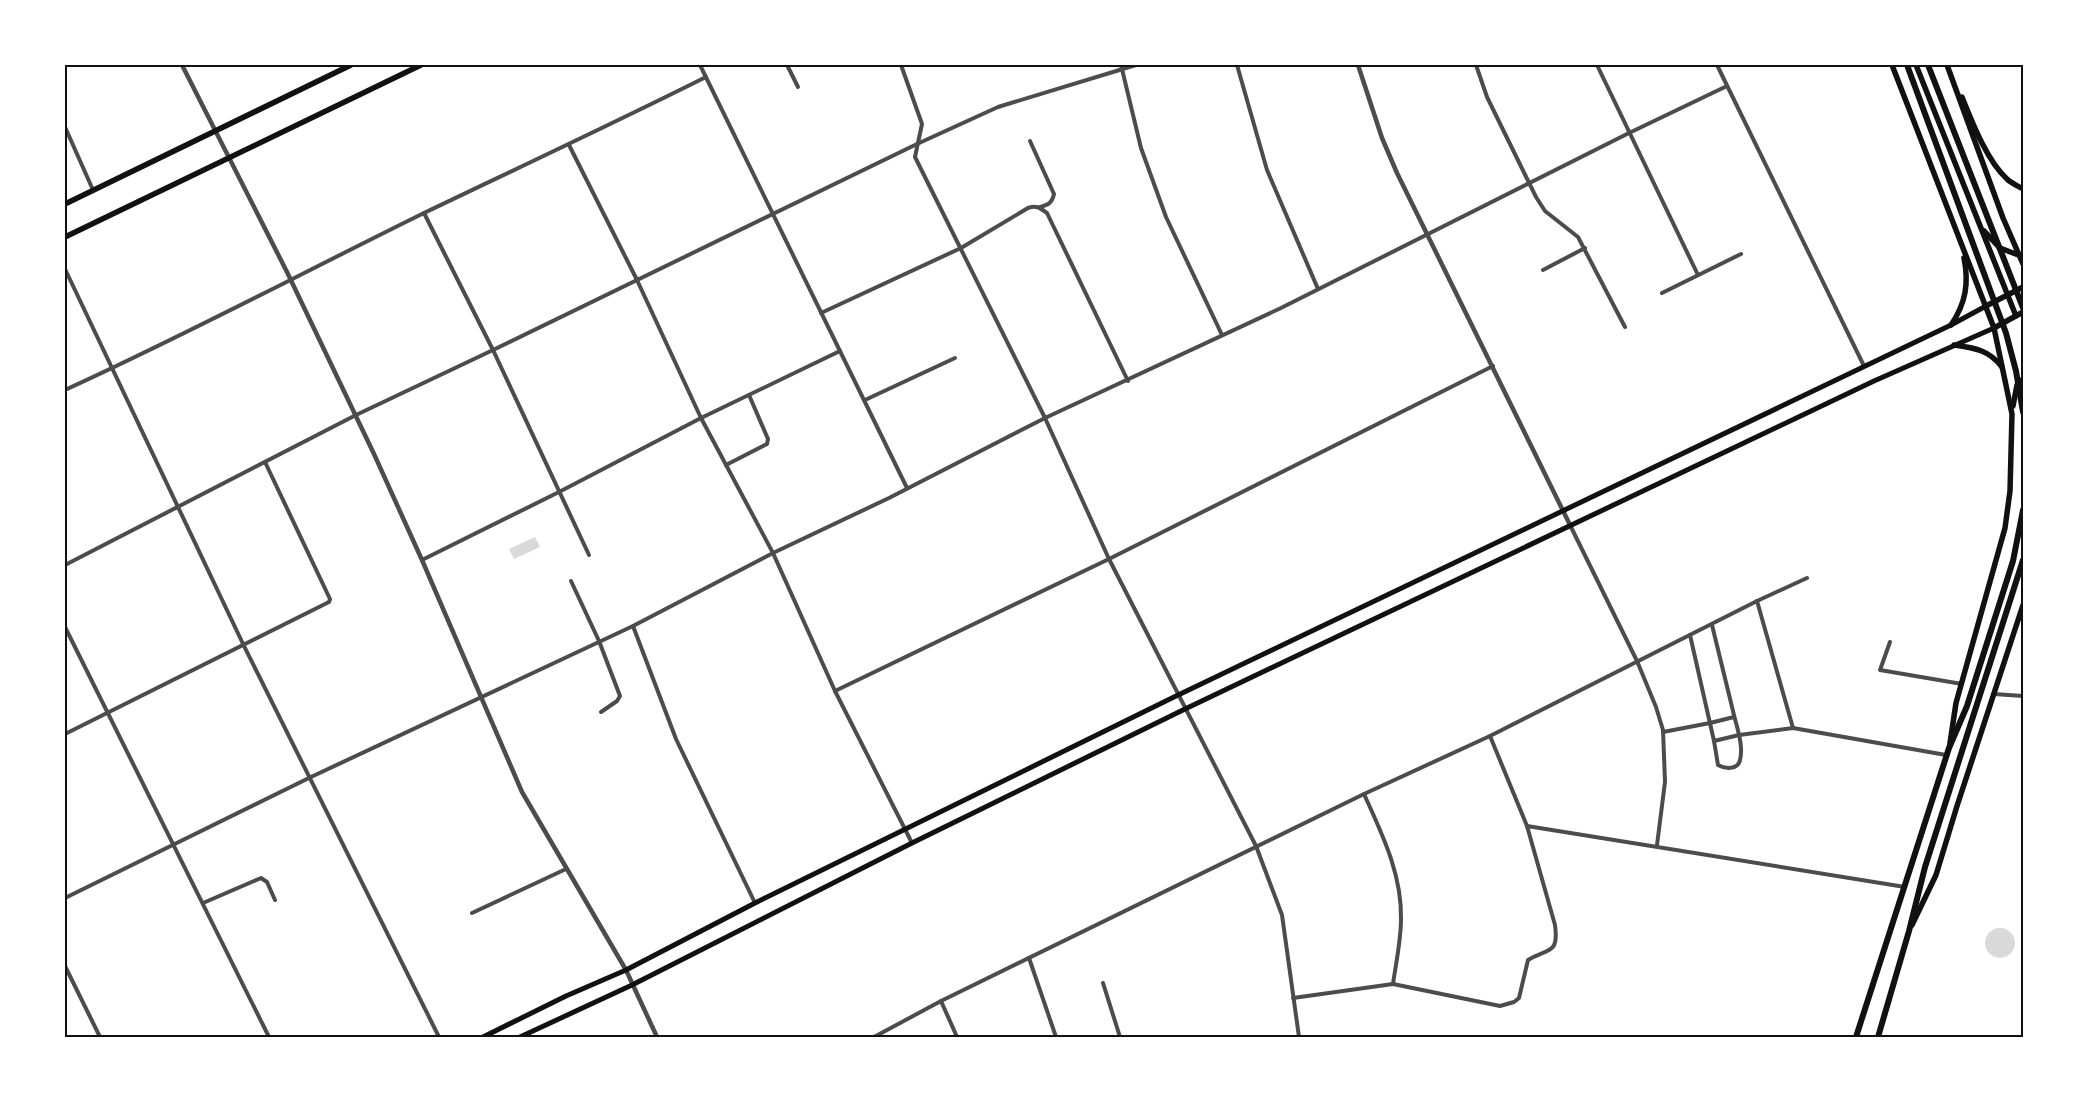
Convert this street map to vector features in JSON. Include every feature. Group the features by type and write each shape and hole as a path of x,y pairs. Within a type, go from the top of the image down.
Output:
{"highway":[{"path":"1907,65 2006,333 2016,370 2023,412"},
{"path":"1928,65 2023,308"},
{"path":"1856,1037 1946,756 1967,706 2013,561 2023,510"},
{"path":"1878,1037 1909,932 1925,867 2023,560"}],"main road":[{"path":"65,204 352,65"},
{"path":"65,237 421,65"},
{"path":"1892,65 1994,328 2012,414"},
{"path":"1916,65 2016,316"},
{"path":"1948,65 1989,154 2008,180 2023,190"},
{"path":"1948,65 2003,218 2022,256 2023,264"},
{"path":"1981,229 2000,248 2022,256"},
{"path":"1951,324 1959,313 1967,288 1967,275 1961,243"},
{"path":"483,1037 566,996 626,970 755,903 1178,695 1951,324 2023,287"},
{"path":"520,1037 632,985 912,843 1185,710 1874,380 1994,328 2023,312"},
{"path":"1954,345 1981,349 1995,359 2004,371"},
{"path":"1949,748 1962,684 2005,528 2010,491 2014,393 2017,385 2023,379"},
{"path":"1909,932 1936,875 2023,605"}],"street":[{"path":"182,65 291,280 356,415 422,560 522,792 626,970 657,1037"},
{"path":"700,65 907,488"},
{"path":"787,65 798,86"},
{"path":"901,65 922,124 915,157 1045,418 1109,559 1256,846 1282,916 1299,1037"},
{"path":"65,564 178,508 356,415 917,144 998,107 1122,67 1136,65"},
{"path":"1236,65 1268,170 1318,289"},
{"path":"1358,65 1382,138 1427,235 1637,661 1656,707 1663,732 1665,782 1657,845"},
{"path":"1476,65 1487,97 1545,211 1578,236 1625,327"},
{"path":"1597,65 1698,275"},
{"path":"1717,65 1864,366"},
{"path":"1122,67 1141,148 1166,217 1222,335"},
{"path":"65,390 111,369 424,213 706,78"},
{"path":"65,898 311,777 633,626 772,553 907,488 1045,418 1128,381 1318,289 1727,86"},
{"path":"65,127 93,190"},
{"path":"821,314 961,248 1028,208 1048,205 1053,200 1054,194 1030,141"},
{"path":"569,145 637,280 702,418 772,553 835,691 912,843"},
{"path":"1040,207 1047,213 1128,381"},
{"path":"424,213 493,350 589,555"},
{"path":"1543,270 1585,248"},
{"path":"1662,293 1741,254"},
{"path":"65,269 244,646 439,1037"},
{"path":"422,560 702,418 840,351"},
{"path":"865,400 955,358"},
{"path":"835,691 1109,559 1493,366"},
{"path":"726,465 767,444 768,439 749,395"},
{"path":"65,734 328,603 330,598 264,462"},
{"path":"874,1037 941,1001 1256,846 1490,736 1757,601 1807,578"},
{"path":"571,581 599,641 620,696 617,701 601,712"},
{"path":"1757,601 1793,728"},
{"path":"1690,635 1718,765 1724,768 1735,766 1741,758 1739,735 1712,624"},
{"path":"633,626 676,739 755,903"},
{"path":"65,627 269,1037"},
{"path":"1890,642 1880,670 1962,684"},
{"path":"1994,694 2023,696"},
{"path":"1663,732 1710,724 1734,717"},
{"path":"1714,741 1739,735 1793,728 1946,756"},
{"path":"1293,998 1394,984 1500,1006 1514,1002 1519,998 1528,960 1549,952 1555,946 1557,939 1555,925 1526,826 1490,736"},
{"path":"1364,794 1390,851 1400,892 1401,920 1394,984"},
{"path":"1526,826 1657,845 1905,887"},
{"path":"472,913 566,868"},
{"path":"203,903 261,878 268,882 275,900"},
{"path":"1029,958 1056,1037"},
{"path":"65,966 100,1037"},
{"path":"1103,983 1120,1037"},
{"path":"941,1001 957,1037"}],"shaded area":[{"path":"535,537 540,547 514,559 509,549"},
{"path":"2000,928 2011,932 2015,943 2011,954 2000,958 1989,954 1985,943 1989,932"}]}
